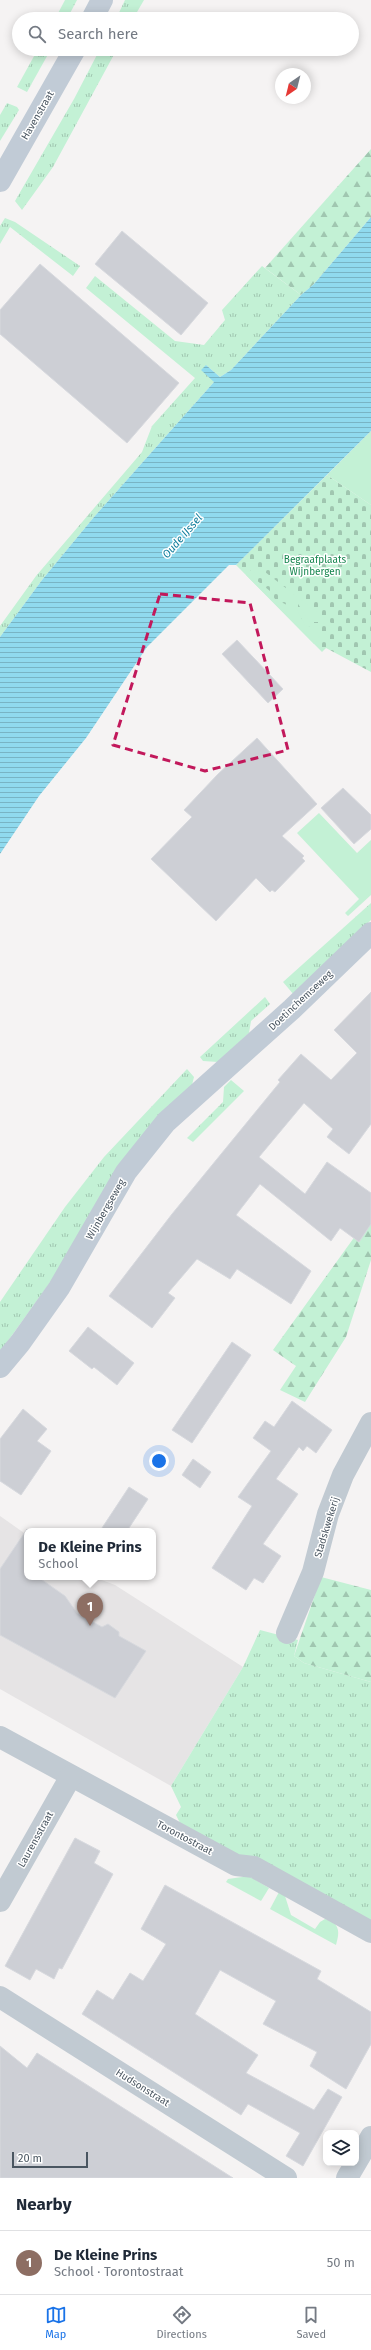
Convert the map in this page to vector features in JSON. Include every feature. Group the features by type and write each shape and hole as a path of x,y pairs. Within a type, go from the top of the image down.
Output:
{"street":[{"path":"96,12 102,0"},
{"name":"Havenstraat","path":"0,181 71,56"},
{"name":"Doetinchemseweg","path":"229,1067 371,933"},
{"name":"Wijnbergseweg","path":"0,1367 20,1343 59,1288 126,1172 166,1122 229,1067"},
{"name":"Stadskwekerij","path":"287,1633 313,1572 328,1514 343,1475 371,1423"},
{"name":"Torontostraat","path":"0,1737 236,1865 254,1867 371,1932"},
{"name":"Laurensstraat","path":"0,1901 71,1776"},
{"name":"Hudsonstraat","path":"0,1996 286,2178"},
{"path":"347,2178 371,2137"}],"highlighted area":[{"path":"160,594 250,603 288,750 205,771 113,745"}],"shaded area":[{"path":"0,1516 24,1533 24,1580 102,1580 115,1585 243,1667 171,1786 0,1689"}],"green space":[{"path":"65,0 77,0 71,12 59,12"},
{"path":"125,0 144,0 137,12 119,12"},
{"path":"34,56 47,56 27,92 17,87"},
{"path":"96,56 113,56 53,167 22,210 15,201 74,99"},
{"path":"7,103 17,107 19,110 0,141 0,115"},
{"path":"371,149 371,217 314,284 301,295 265,268"},
{"path":"5,218 15,222 80,266 73,276 10,227 0,244 0,226"},
{"path":"262,266 301,295 231,370 220,377 206,365 214,382 94,517 42,580 0,637 0,626 36,576 142,452 152,426 195,378 86,288 95,276 175,341 204,345 225,320 222,310"},
{"path":"371,431 371,505 327,475"},
{"name":"Begraafplaats Wijnbergen","path":"327,475 371,505 371,672 326,648 322,652 236,565"},
{"path":"256,565 335,626 334,629 322,622 310,622 298,604 278,594 272,585 257,571 254,573 255,579 270,591 275,599 297,610 305,625 319,629 321,635 314,644 246,575"},
{"path":"319,813 357,853 371,840 371,895 348,916 345,913 359,899 297,833"},
{"path":"371,903 371,920 294,995 283,982"},
{"path":"265,997 270,1004 251,1021 249,1033 218,1062 203,1061 200,1057"},
{"path":"187,1069 194,1077 192,1085 0,1352 0,1302 65,1207 104,1157"},
{"path":"231,1080 244,1091 193,1142 187,1138 223,1102 224,1087"},
{"path":"371,1214 371,1260 346,1337 305,1402 280,1390 296,1366 273,1350"},
{"path":"321,1577 371,1590 371,1682 304,1663 294,1656"},
{"path":"260,1630 298,1640 294,1656 304,1663 371,1682 371,1922 236,1855 181,1825 176,1815 181,1807 171,1786 243,1667"},
{"path":"249,1876 269,1888 261,1901 226,1882 228,1879"},
{"path":"279,1892 285,1896 291,1915 315,1929 320,1922 325,1919 334,1923 338,1929 336,1945 270,1909"}],"water":[{"name":"Oude IJssel","path":"371,217 371,431 236,565 229,565 147,647 86,738 39,796 0,854 0,637 42,580 94,517 214,382 201,370 206,365 220,377 231,370 301,295 314,284"}],"building":[{"path":"122,231 208,303 181,335 95,264"},
{"path":"40,264 179,383 127,443 0,334 0,310"},
{"path":"237,640 283,689 268,703 222,654"},
{"path":"257,738 317,804 282,836 304,856 302,858 305,861 275,892 272,890 270,892 256,878 216,921 151,859 192,817 184,810 218,774"},
{"path":"343,788 371,815 371,829 354,844 321,808"},
{"path":"371,992 371,1124 349,1154 327,1137 333,1129 304,1103 259,1157 305,1194 327,1162 371,1193 371,1224 359,1242 340,1228 331,1241 260,1184 236,1215 311,1271 291,1304 237,1269 230,1279 197,1259 168,1293 175,1298 152,1328 109,1296 172,1214 280,1082 278,1080 301,1054 331,1080 357,1053 334,1030"},
{"path":"88,1327 134,1363 117,1385 94,1367 92,1369 69,1351"},
{"path":"232,1342 251,1355 192,1443 172,1430"},
{"path":"292,1401 332,1430 316,1453 307,1446 303,1451 299,1447 276,1479 298,1494 263,1544 281,1556 263,1583 254,1578 246,1590 212,1568 252,1506 238,1497 271,1451 253,1438 265,1421 274,1427"},
{"path":"23,1409 47,1429 37,1441 51,1451 21,1495 0,1481 0,1439"},
{"path":"193,1459 211,1472 200,1488 182,1475"},
{"path":"129,1487 148,1499 129,1528 102,1528"},
{"path":"24,1533 24,1580 42,1580 65,1596 77,1613 102,1627 108,1624 119,1632 119,1636 146,1651 115,1698 0,1635 0,1569"},
{"path":"75,1838 100,1851 94,1863 113,1874 62,1969 59,1968 54,1979 36,1969 30,1980 5,1966"},
{"path":"165,1885 321,1971 317,1979 371,2012 371,2044 346,2089 310,2066 317,2052 263,2024 276,2001 220,1970 195,2014 258,2055 246,2073 314,2110 328,2089 342,2097 303,2166 286,2156 300,2133 248,2104 241,2115 82,2014 97,1990 113,2000 130,1973 143,1981 166,1944 141,1929"},
{"path":"0,2046 27,2068 37,2053 233,2178 0,2178"}],"place":[{"name":"De Kleine Prins","path":"90,1626"}]}
